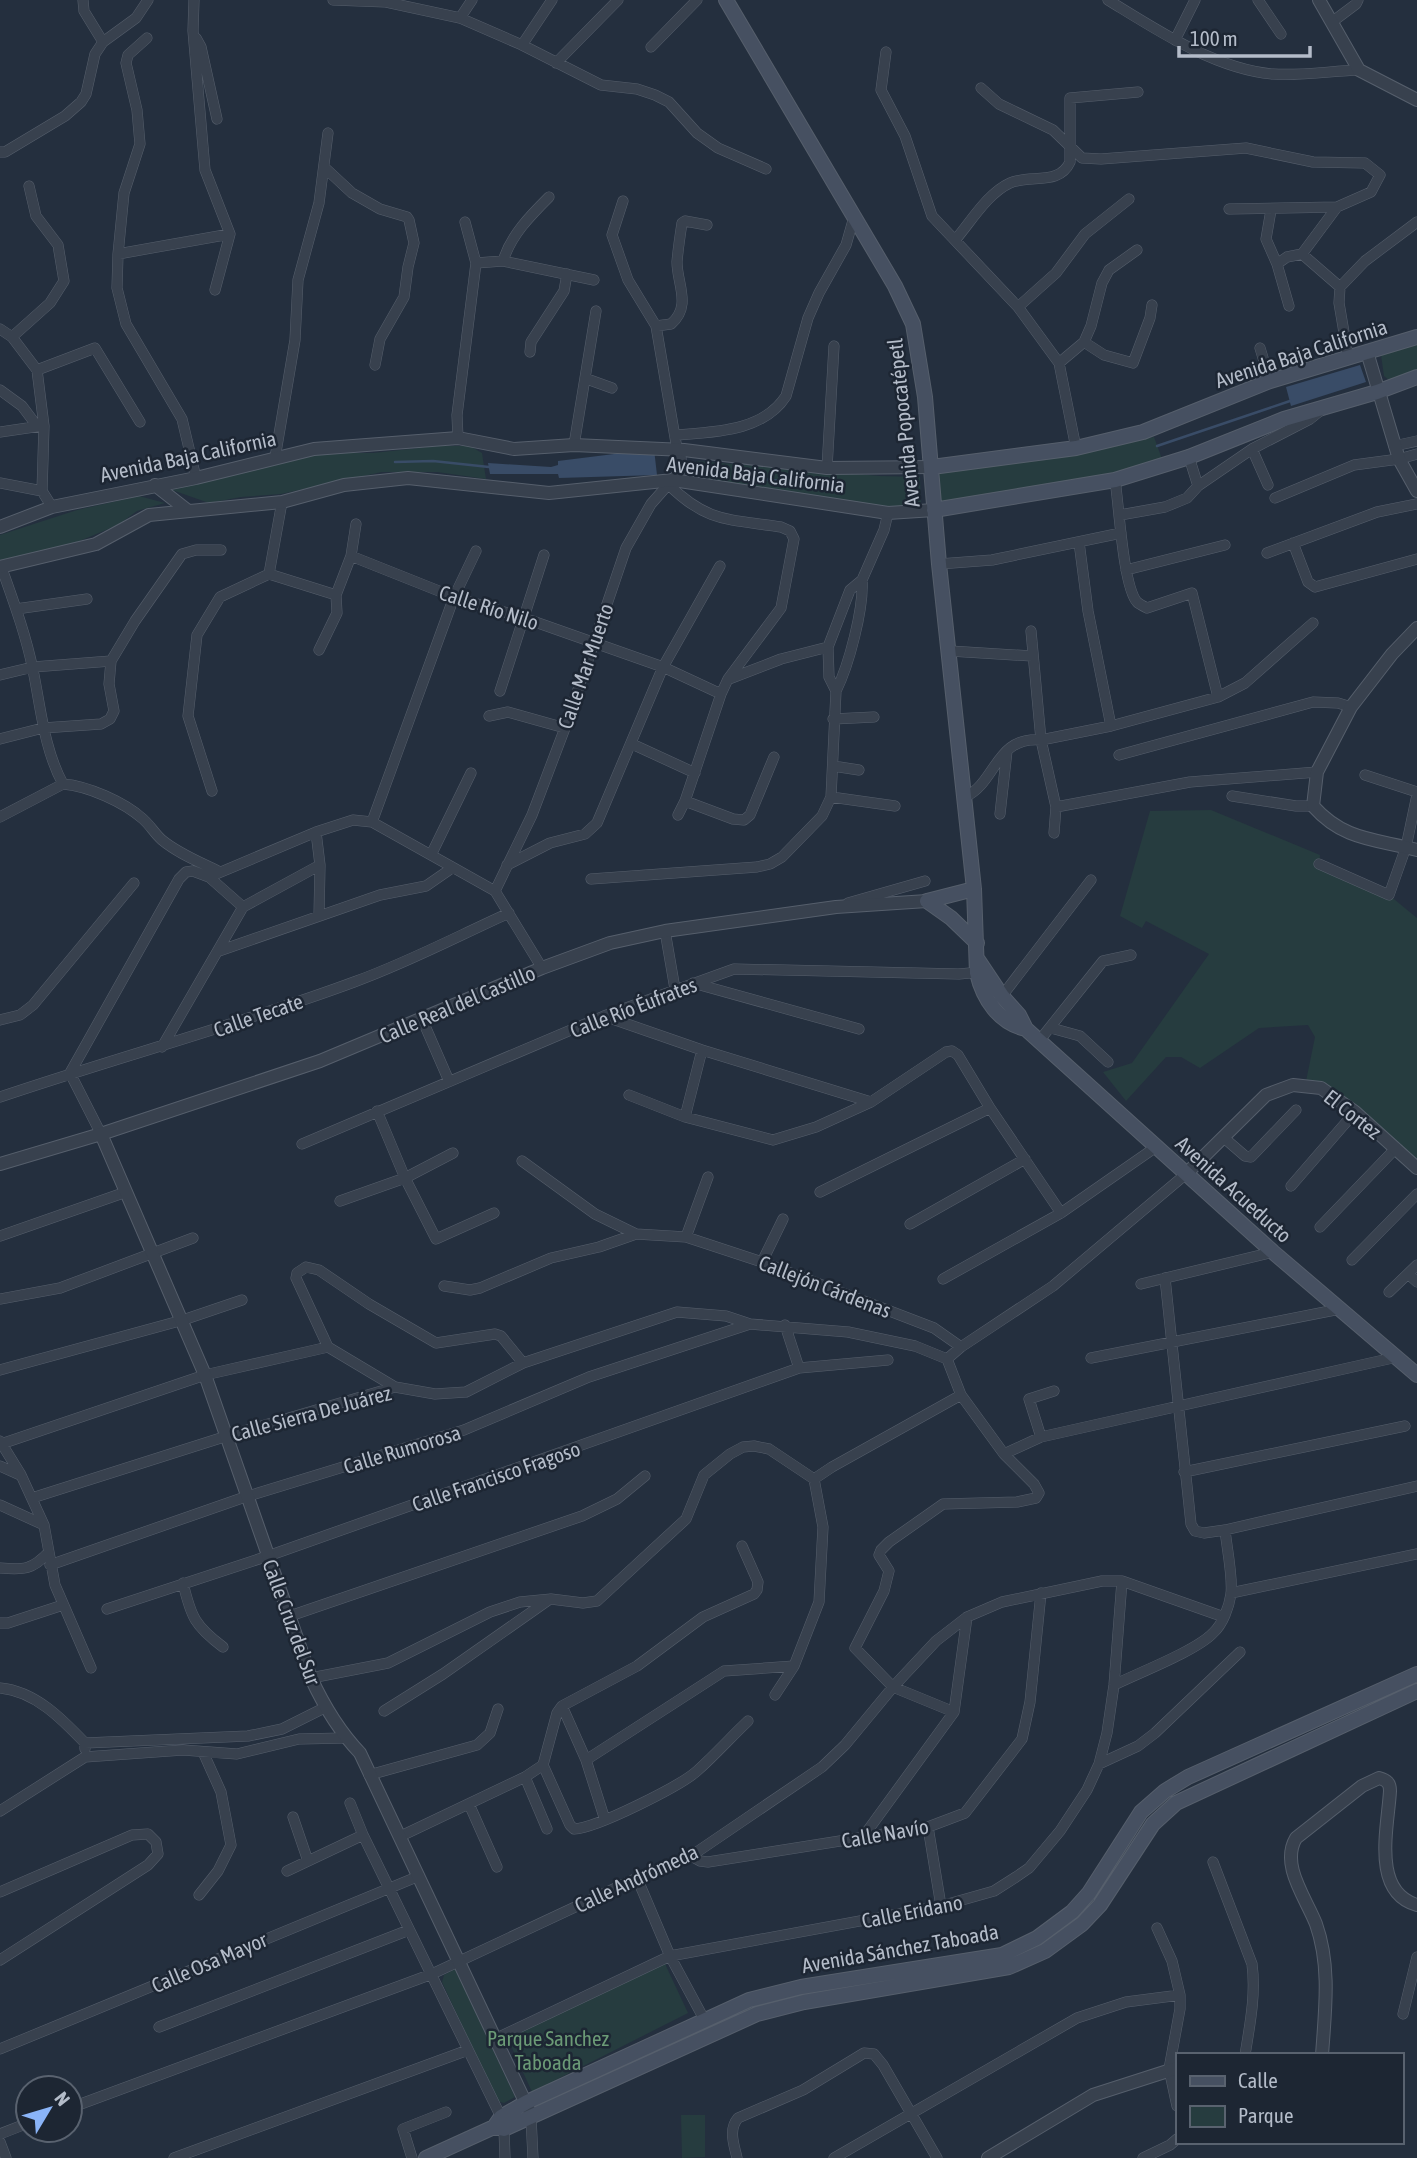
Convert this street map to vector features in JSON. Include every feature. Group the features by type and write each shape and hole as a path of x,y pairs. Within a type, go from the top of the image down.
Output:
{"main road":[{"name":"Avenida Popocatépetl","path":"726,0 905,304 913,324 925,397 939,564 974,889"},
{"name":"Avenida Baja California","path":"932,467 1076,449 1143,432 1269,381 1417,337"},
{"name":"Avenida Baja California","path":"934,510 1115,480 1189,457 1284,419 1377,392 1417,377"},
{"path":"927,901 974,889"},
{"name":"Avenida Acueducto","path":"974,889 980,985 992,1006 1011,1025 1026,1029"},
{"path":"927,901 951,918 977,943"},
{"name":"Avenida Acueducto","path":"980,968 1019,1016 1026,1029 1273,1252 1417,1375"},
{"name":"Avenida Sánchez Taboada","path":"500,2124 527,2102 749,2000 801,1987 1002,1955 1037,1938 1072,1912 1089,1893 1141,1812 1164,1791 1188,1777 1417,1674"},
{"name":"Avenida Sánchez Taboada","path":"500,2124 531,2117 757,2014 804,2002 1009,1967 1045,1951 1082,1924 1100,1905 1153,1824 1176,1803 1417,1691"},
{"path":"426,2158 500,2124"}],"street":[{"path":"83,0 84,11 103,42"},
{"path":"0,152 5,152 65,116 81,102 86,94 95,54 103,42 136,18 148,0"},
{"path":"194,0 193,31 205,170 230,234 215,290"},
{"path":"333,0 387,1 460,18 601,85 656,94 669,102 697,133 718,148 766,169"},
{"path":"460,18 472,0"},
{"path":"522,46 552,0"},
{"path":"555,63 618,0"},
{"path":"651,47 697,0"},
{"path":"1108,0 1175,40 1241,68 1274,74 1359,70 1417,100"},
{"path":"1258,0 1281,34"},
{"path":"1319,0 1359,70"},
{"path":"1332,22 1358,0"},
{"path":"1175,40 1191,2"},
{"path":"193,31 201,47 217,119"},
{"path":"147,38 128,55 126,63 137,110 141,144 124,193 117,288 126,324 182,419 196,478"},
{"path":"886,52 881,90 905,136 932,216 1018,307 1059,363 1076,449"},
{"path":"981,88 999,104 1053,130 1082,158 1101,159 1246,148 1313,162 1365,163 1380,174 1371,192 1337,206 1229,209"},
{"path":"956,239 998,189 1014,181 1059,176 1066,170 1070,162 1070,98 1138,92"},
{"path":"275,458 295,340 298,279 319,203 328,134"},
{"path":"324,167 352,193 380,209 409,220 414,243 404,297 380,339 375,365"},
{"path":"12,337 50,303 64,281 58,245 36,216 30,186"},
{"path":"503,261 507,249 524,222 549,197"},
{"path":"1018,307 1056,273 1085,234 1129,199"},
{"path":"623,201 612,235 615,249 628,280 656,326 671,324 681,314 683,296 677,264 682,223 685,221 707,225"},
{"path":"1277,264 1287,257 1302,254 1337,206"},
{"path":"1271,209 1266,239 1277,264 1289,306"},
{"path":"676,435 735,428 771,413 780,406 786,396 808,318 846,246 854,216"},
{"path":"458,438 457,415 476,263 465,222"},
{"path":"1348,356 1339,303 1340,287 1365,261 1417,222"},
{"path":"118,254 230,234"},
{"path":"1059,363 1084,342 1102,283 1109,270 1137,250"},
{"path":"1302,254 1340,287"},
{"path":"476,263 503,261 594,280"},
{"path":"530,352 531,342 564,291 567,274"},
{"path":"1084,342 1104,355 1133,363 1150,318 1152,305"},
{"path":"575,445 596,311"},
{"name":"Calle Mar Muerto","path":"495,891 532,815 626,548 637,525 681,470 656,326"},
{"path":"0,329 12,337 37,370 42,491 52,507"},
{"path":"827,468 834,345"},
{"path":"37,370 95,348 140,422"},
{"path":"1260,348 1269,381"},
{"path":"1367,352 1394,446 1417,491"},
{"path":"587,379 612,388"},
{"path":"0,390 22,406 40,426"},
{"path":"1120,515 1187,498 1198,486 1252,449 1310,419 1329,405"},
{"path":"0,432 40,426"},
{"name":"Avenida Baja California","path":"0,527 52,507 196,478 314,449 458,438 514,449 575,445 677,449 827,468 932,467"},
{"path":"1394,446 1417,441"},
{"path":"1252,449 1268,485"},
{"path":"1275,498 1354,465 1417,454"},
{"path":"1189,457 1198,486"},
{"name":"Avenida Baja California","path":"1,566 96,544 149,515 282,502 344,485 408,478 549,493 671,482 888,513 934,510"},
{"path":"1115,480 1126,570 1132,593 1137,603 1147,608 1192,593 1218,696"},
{"path":"671,482 687,503 712,517 781,527 790,531 794,539 781,608 721,694 678,815"},
{"path":"0,483 42,491"},
{"path":"155,485 187,510"},
{"path":"269,574 282,502"},
{"path":"1267,553 1377,512 1417,504"},
{"path":"836,691 829,677 828,647 850,590 862,580 884,530 888,513"},
{"path":"319,650 337,613 336,595 351,556 356,524"},
{"path":"939,564 992,560 1121,534"},
{"path":"1079,542 1088,611 1111,726"},
{"path":"1293,543 1308,582 1315,587 1417,559"},
{"path":"1126,570 1225,545"},
{"path":"0,739 43,727 101,724 110,719 114,710 109,684 111,661 135,621 182,554 196,550 221,550"},
{"path":"372,822 454,597 476,551"},
{"path":"500,691 544,555"},
{"name":"Calle Río Nilo","path":"351,556 454,597 593,641 663,667 721,694"},
{"path":"1,566 33,667 43,727 56,771 63,784"},
{"path":"507,865 550,843 585,834 592,830 602,816 663,667 720,566"},
{"path":"212,791 188,716 197,635 220,597 269,574 336,595"},
{"path":"591,879 769,864 782,857 822,816 831,797 836,691 843,678 863,596 862,580"},
{"path":"16,609 87,599"},
{"path":"965,797 980,788 997,760 1023,741 1111,726 1218,696 1245,683 1313,623"},
{"path":"1411,849 1363,840 1324,819 1313,806 1317,772 1351,707 1392,654 1417,628"},
{"path":"1031,631 1041,740 1056,807 1054,833"},
{"path":"729,679 781,659 828,647"},
{"path":"950,651 1032,656"},
{"path":"0,675 33,667 111,661"},
{"path":"1119,755 1313,702 1338,703 1351,707"},
{"path":"489,716 508,712 565,727"},
{"path":"833,719 874,717"},
{"path":"632,744 695,773"},
{"path":"1000,814 1007,751"},
{"path":"685,801 733,819 744,820 750,815 774,757"},
{"path":"833,765 859,770"},
{"path":"1056,807 1190,782 1317,772"},
{"path":"431,855 471,774"},
{"path":"1319,864 1389,895 1411,849 1417,793 1365,775"},
{"path":"0,817 63,784 80,786 128,809 181,853 220,872"},
{"path":"1232,796 1313,806"},
{"path":"831,797 895,806"},
{"path":"209,877 316,832 353,820 372,822 495,891 542,968"},
{"path":"316,832 320,865 318,916"},
{"path":"162,1047 243,907 320,865"},
{"path":"219,950 380,895 426,886 452,868"},
{"path":"70,1073 179,879 186,872 193,871 209,877 243,907"},
{"path":"1002,996 1091,880"},
{"path":"836,907 925,881"},
{"path":"0,1020 20,1015 33,1005 134,883"},
{"name":"Calle Real del Castillo","path":"0,1164 101,1134 320,1061 542,968 610,943 665,931 836,907 927,901"},
{"name":"Calle Tecate","path":"0,1097 70,1073 162,1047 356,982 509,913"},
{"path":"665,931 675,989"},
{"path":"1039,1041 1103,961 1131,955"},
{"name":"Calle Río Éufrates","path":"302,1144 604,1016 734,969 980,968"},
{"path":"693,983 859,1029"},
{"path":"604,1016 702,1050 871,1102"},
{"path":"422,1018 449,1081"},
{"path":"1051,1028 1080,1036 1108,1062"},
{"path":"685,1117 702,1050"},
{"path":"629,1095 685,1117 773,1140 816,1127 871,1102 946,1052 952,1051 958,1055 990,1108 1061,1213"},
{"name":"Calle Cruz del Sur","path":"70,1073 101,1134 183,1320 324,1708 345,1738 360,1753 527,2102 531,2117 533,2158"},
{"name":"El Cortez","path":"1186,1174 1266,1095 1293,1085 1321,1088 1355,1112 1417,1168"},
{"path":"820,1192 990,1108"},
{"path":"1223,1137 1245,1156 1251,1157 1296,1110"},
{"path":"377,1111 405,1178 436,1239 494,1213"},
{"path":"1292,1186 1355,1112"},
{"path":"943,1279 1061,1213 1156,1147"},
{"path":"1321,1227 1396,1148"},
{"path":"340,1201 405,1178 453,1153"},
{"path":"910,1224 1025,1159"},
{"name":"Callejón Cárdenas","path":"522,1161 595,1214 636,1234 686,1237 762,1262 934,1328 961,1347"},
{"path":"947,1359 1053,1286 1186,1174"},
{"path":"686,1237 708,1177"},
{"path":"0,1236 126,1192"},
{"path":"1352,1260 1417,1194"},
{"path":"762,1262 783,1219"},
{"path":"444,1286 480,1289 551,1258 599,1247 636,1234"},
{"path":"0,1299 60,1288 193,1238"},
{"path":"1141,1284 1273,1252"},
{"path":"1390,1292 1417,1265"},
{"path":"395,1387 328,1348 296,1278 297,1273 306,1267 319,1270 369,1304 436,1343 495,1334 501,1336 523,1363"},
{"path":"1408,1274 1417,1282"},
{"path":"1165,1278 1184,1472 1191,1524 1195,1531 1204,1533 1225,1530 1417,1486"},
{"path":"0,1370 183,1320 243,1300"},
{"path":"1091,1358 1340,1309"},
{"name":"Calle Sierra De Juárez","path":"33,1498 227,1436 395,1387 435,1394 466,1391 523,1363 677,1311 726,1316 750,1324"},
{"path":"750,1324 848,1332 915,1346 947,1359 961,1395 1004,1454 1034,1484 1039,1493 1036,1498 1017,1502 943,1504 889,1542 879,1555 889,1571 884,1591 855,1648 893,1687 954,1712"},
{"name":"Calle Rumorosa","path":"50,1565 246,1497 464,1430 589,1377 750,1324"},
{"path":"785,1325 799,1368"},
{"path":"91,1668 62,1605 50,1565 44,1525 21,1475 1,1443 205,1375 328,1348"},
{"path":"1004,1454 1041,1437 1397,1357"},
{"name":"Calle Francisco Fragoso","path":"107,1609 268,1556 799,1368 888,1360"},
{"path":"1041,1437 1029,1399 1054,1391"},
{"path":"814,1479 961,1395"},
{"path":"1184,1472 1405,1426"},
{"path":"311,1678 388,1663 490,1612 520,1602 551,1599 583,1603 597,1601 686,1520 704,1475 730,1454 743,1447 754,1446 769,1449 814,1479 823,1527 819,1602 794,1666 775,1695"},
{"path":"0,1466 21,1475"},
{"path":"290,1616 582,1516 617,1499 645,1476"},
{"path":"0,1505 44,1525"},
{"path":"1114,1685 1208,1638 1216,1630 1224,1617 1231,1593 1225,1530"},
{"path":"742,1546 758,1582 754,1594 703,1617 637,1666 562,1706 557,1713 543,1765 570,1825 574,1829 580,1829 605,1820 685,1780 748,1721"},
{"path":"0,1568 29,1568 49,1552"},
{"path":"1231,1593 1417,1554"},
{"name":"Calle Andrómeda","path":"84,2103 432,1974 637,1878 691,1856 828,1762 936,1641 967,1617 1002,1602 1102,1581 1122,1581 1224,1617"},
{"name":"Calle Eridano","path":"497,2038 670,1956 941,1906 995,1891 1029,1868 1067,1821 1087,1790 1099,1764 1114,1685 1122,1581"},
{"path":"183,1583 189,1609 201,1630 223,1647"},
{"name":"Calle Navío","path":"691,1856 708,1862 928,1828 965,1813 1022,1739 1030,1702 1041,1593"},
{"path":"384,1711 443,1674 551,1599"},
{"path":"0,1623 8,1623 62,1605"},
{"path":"863,1837 954,1712 967,1617"},
{"path":"1099,1764 1138,1746 1155,1734 1240,1652"},
{"path":"586,1760 724,1671 794,1666"},
{"path":"0,1688 28,1695 63,1720 85,1743 85,1756"},
{"path":"562,1706 586,1760 605,1820"},
{"path":"85,1743 248,1736 282,1729 324,1708"},
{"path":"369,1775 477,1745 490,1733 498,1709"},
{"path":"248,1736 252,1750"},
{"path":"0,1811 85,1756 183,1750 237,1754 299,1739 345,1738"},
{"path":"199,1895 218,1871 231,1845 221,1792 203,1752"},
{"path":"401,1836 525,1777 543,1765"},
{"path":"525,1777 547,1829"},
{"path":"1322,2053 1326,1989 1324,1951 1316,1924 1289,1861 1289,1849 1296,1838 1362,1786 1379,1778 1386,1780 1390,1791 1385,1869 1391,1886 1399,1896 1417,1905"},
{"path":"350,1803 468,2050 500,2124 505,2158"},
{"path":"469,1804 496,1867"},
{"path":"293,1817 308,1861"},
{"path":"928,1828 941,1906"},
{"path":"0,1892 132,1835 148,1834 156,1842 158,1854 148,1865 0,1960"},
{"path":"287,1871 363,1835"},
{"path":"1213,1863 1252,1964 1254,1998 1245,2053"},
{"name":"Calle Osa Mayor","path":"0,2049 419,1876"},
{"path":"637,1878 670,1956 704,2019"},
{"path":"1157,1928 1172,1961 1180,1996 1173,2068 1176,2096"},
{"path":"159,2027 409,1930"},
{"path":"1403,2014 1417,1957"},
{"path":"834,2158 1077,2018 1126,2002 1180,1996"},
{"path":"174,2158 198,2154 468,2050"},
{"path":"737,2158 732,2132 737,2118 803,2090 864,2053 874,2054 937,2158"},
{"path":"988,2158 1093,2095 1173,2068"},
{"path":"412,2158 403,2129 446,2112"},
{"path":"1143,2158 1176,2140"}],"green space":[{"path":"1417,345 1417,371 1390,381 1384,376 1381,355"},
{"path":"1154,437 1162,459 1118,473 943,505 938,502 936,480 941,472 1084,451"},
{"path":"437,446 470,446 482,453 486,479 437,472 382,472 281,494 209,503 172,490 323,453 373,453"},
{"path":"697,461 920,477 921,506 885,507 691,479"},
{"path":"139,496 165,503 137,511 118,525 70,545 0,562 0,535 77,510"},
{"path":"1211,810 1320,855 1319,864 1389,895 1417,918 1417,1168 1355,1112 1305,1086 1315,1037 1308,1025 1259,1028 1200,1068 1181,1057 1166,1057 1126,1101 1103,1072 1132,1063 1209,954 1146,921 1142,928 1120,916 1150,811"},
{"name":"Parque Sanchez Taboada","path":"666,1961 688,2013 532,2092 507,2037"},
{"path":"455,1969 515,2097 504,2103 497,2101 442,1982 444,1975"},
{"path":"681,2115 705,2115 705,2157 682,2158"}],"water":[{"path":"1360,365 1366,382 1291,406 1286,387"},
{"path":"654,449 657,475 559,478 558,474 490,474 488,463 551,467 558,465 558,461"}],"waterway":[{"path":"1157,446 1290,401"},
{"path":"395,462 433,461 489,467"},
{"path":"740,476 812,485"}]}
